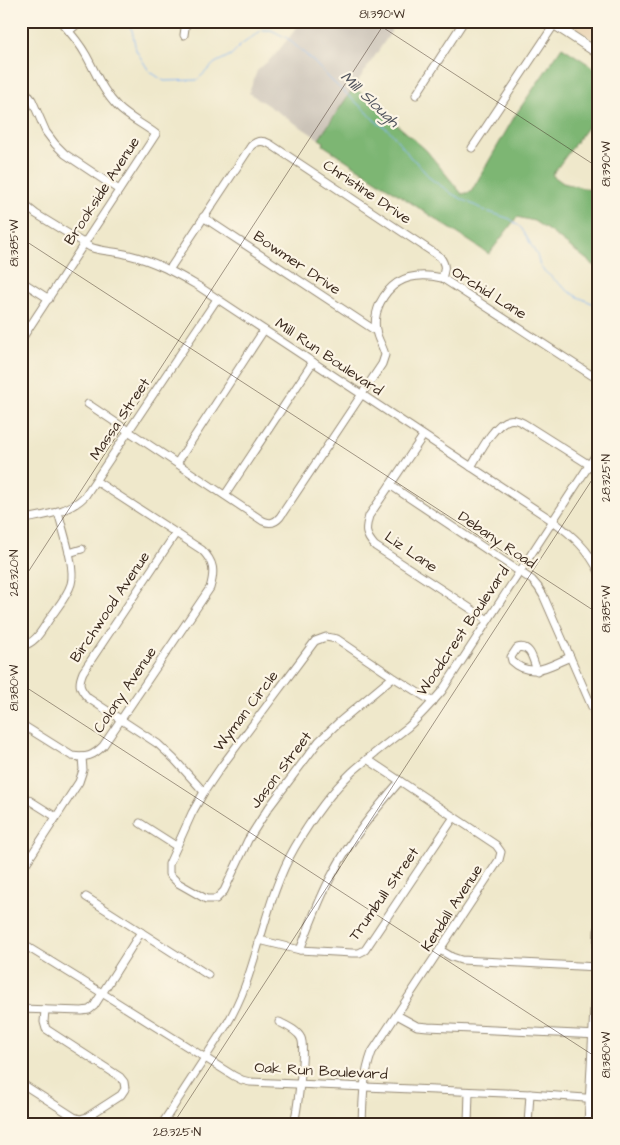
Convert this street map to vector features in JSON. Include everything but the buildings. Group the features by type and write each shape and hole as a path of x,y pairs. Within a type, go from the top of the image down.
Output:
{"main road":[{"path":"551,23 599,54"}],"street":[{"name":"Brookside Avenue","path":"21,340 156,134 119,108 109,97 86,54 60,21"},
{"path":"69,31 81,21"},
{"path":"184,35 186,21"},
{"path":"416,95 464,21"},
{"path":"472,148 551,23"},
{"path":"21,85 32,100 46,132 55,144 65,154 119,190"},
{"name":"Christine Drive","path":"203,217 250,146 259,140 265,141 440,257 444,262 445,269 442,278"},
{"name":"Mill Run Boulevard","path":"21,202 36,214 85,244 96,249 137,257 169,270 191,282 553,521 576,539 596,565 599,572"},
{"path":"169,270 203,217"},
{"name":"Bowmer Drive","path":"203,217 376,331"},
{"name":"Orchid Lane","path":"225,495 264,521 269,523 277,521 385,359 386,355 378,340 376,331 376,311 389,289 403,279 412,276 430,275 442,278 599,380"},
{"path":"21,281 49,299"},
{"name":"Massa Street","path":"21,520 66,509 80,502 96,481 217,299"},
{"path":"177,463 264,330"},
{"path":"88,404 225,495 313,362"},
{"path":"471,467 495,428 510,419 528,426 599,472"},
{"name":"Liz Lane","path":"423,436 370,516 367,534 375,546 488,620"},
{"name":"Woodcrest Boulevard","path":"162,1124 235,1009 245,986 280,877 298,842 325,802 351,774 409,726 442,691 599,450"},
{"path":"96,481 176,533"},
{"name":"Debany Road","path":"390,485 532,580 543,595 599,723"},
{"path":"21,647 36,639 71,584 73,574 58,511"},
{"name":"Colony Avenue","path":"82,757 94,754 103,746 210,588 213,576 212,565 208,556 176,533"},
{"name":"Birchwood Avenue","path":"176,533 83,672 80,685 82,692 88,698 158,744 204,792"},
{"path":"69,553 82,550"},
{"name":"Wyman Circle","path":"216,899 206,899 178,883 169,874 168,864 204,792 315,641 326,637 337,639 433,702"},
{"path":"536,671 570,657"},
{"name":"Jason Street","path":"216,899 224,891 248,840 267,810 319,741 338,722 394,677"},
{"path":"21,724 64,752 72,756 82,757 83,770 79,782 21,872"},
{"name":"Kendall Avenue","path":"362,1124 363,1087 372,1052 499,860 501,852 496,845 367,759"},
{"path":"300,950 314,912 332,874 372,814 400,781"},
{"path":"21,795 56,817"},
{"path":"597,834 596,820 599,812"},
{"name":"Trumbull Street","path":"259,940 300,950 352,953 359,953 365,950 454,816"},
{"path":"140,823 176,846"},
{"path":"86,897 208,975"},
{"path":"588,1124 596,1035 599,928"},
{"path":"21,1009 89,1010 94,1006 141,932"},
{"name":"Oak Run Boulevard","path":"21,943 242,1080 250,1082 530,1094 599,1099"},
{"path":"440,950 462,960 597,966"},
{"path":"21,1083 80,1120 122,1095 125,1089 124,1082 120,1077 46,1029 44,1010"},
{"path":"397,1015 418,1026 596,1035"},
{"path":"279,1022 296,1031 302,1041 300,1084 294,1124"},
{"path":"468,1124 469,1092"},
{"path":"528,1124 530,1094"}],"shaded area":[{"path":"301,21 391,21 391,32 319,139 249,93 257,71 275,55"},
{"path":"565,21 599,21 599,43 589,37"}],"green space":[{"path":"562,47 599,71 599,111 552,175 563,183 599,192 599,269 534,221 517,217 489,254 323,145 324,142 319,139 354,87 426,150 462,194 471,192 516,114"}],"waterway":[{"name":"Mill Slough","path":"126,21 132,30 136,50 149,71 164,81 197,80 215,63 231,55 241,45 262,30 271,30 287,38 374,120 389,130 410,157 431,179 452,194 486,211 510,219 518,225 537,255 543,270 568,291 599,306"}]}
